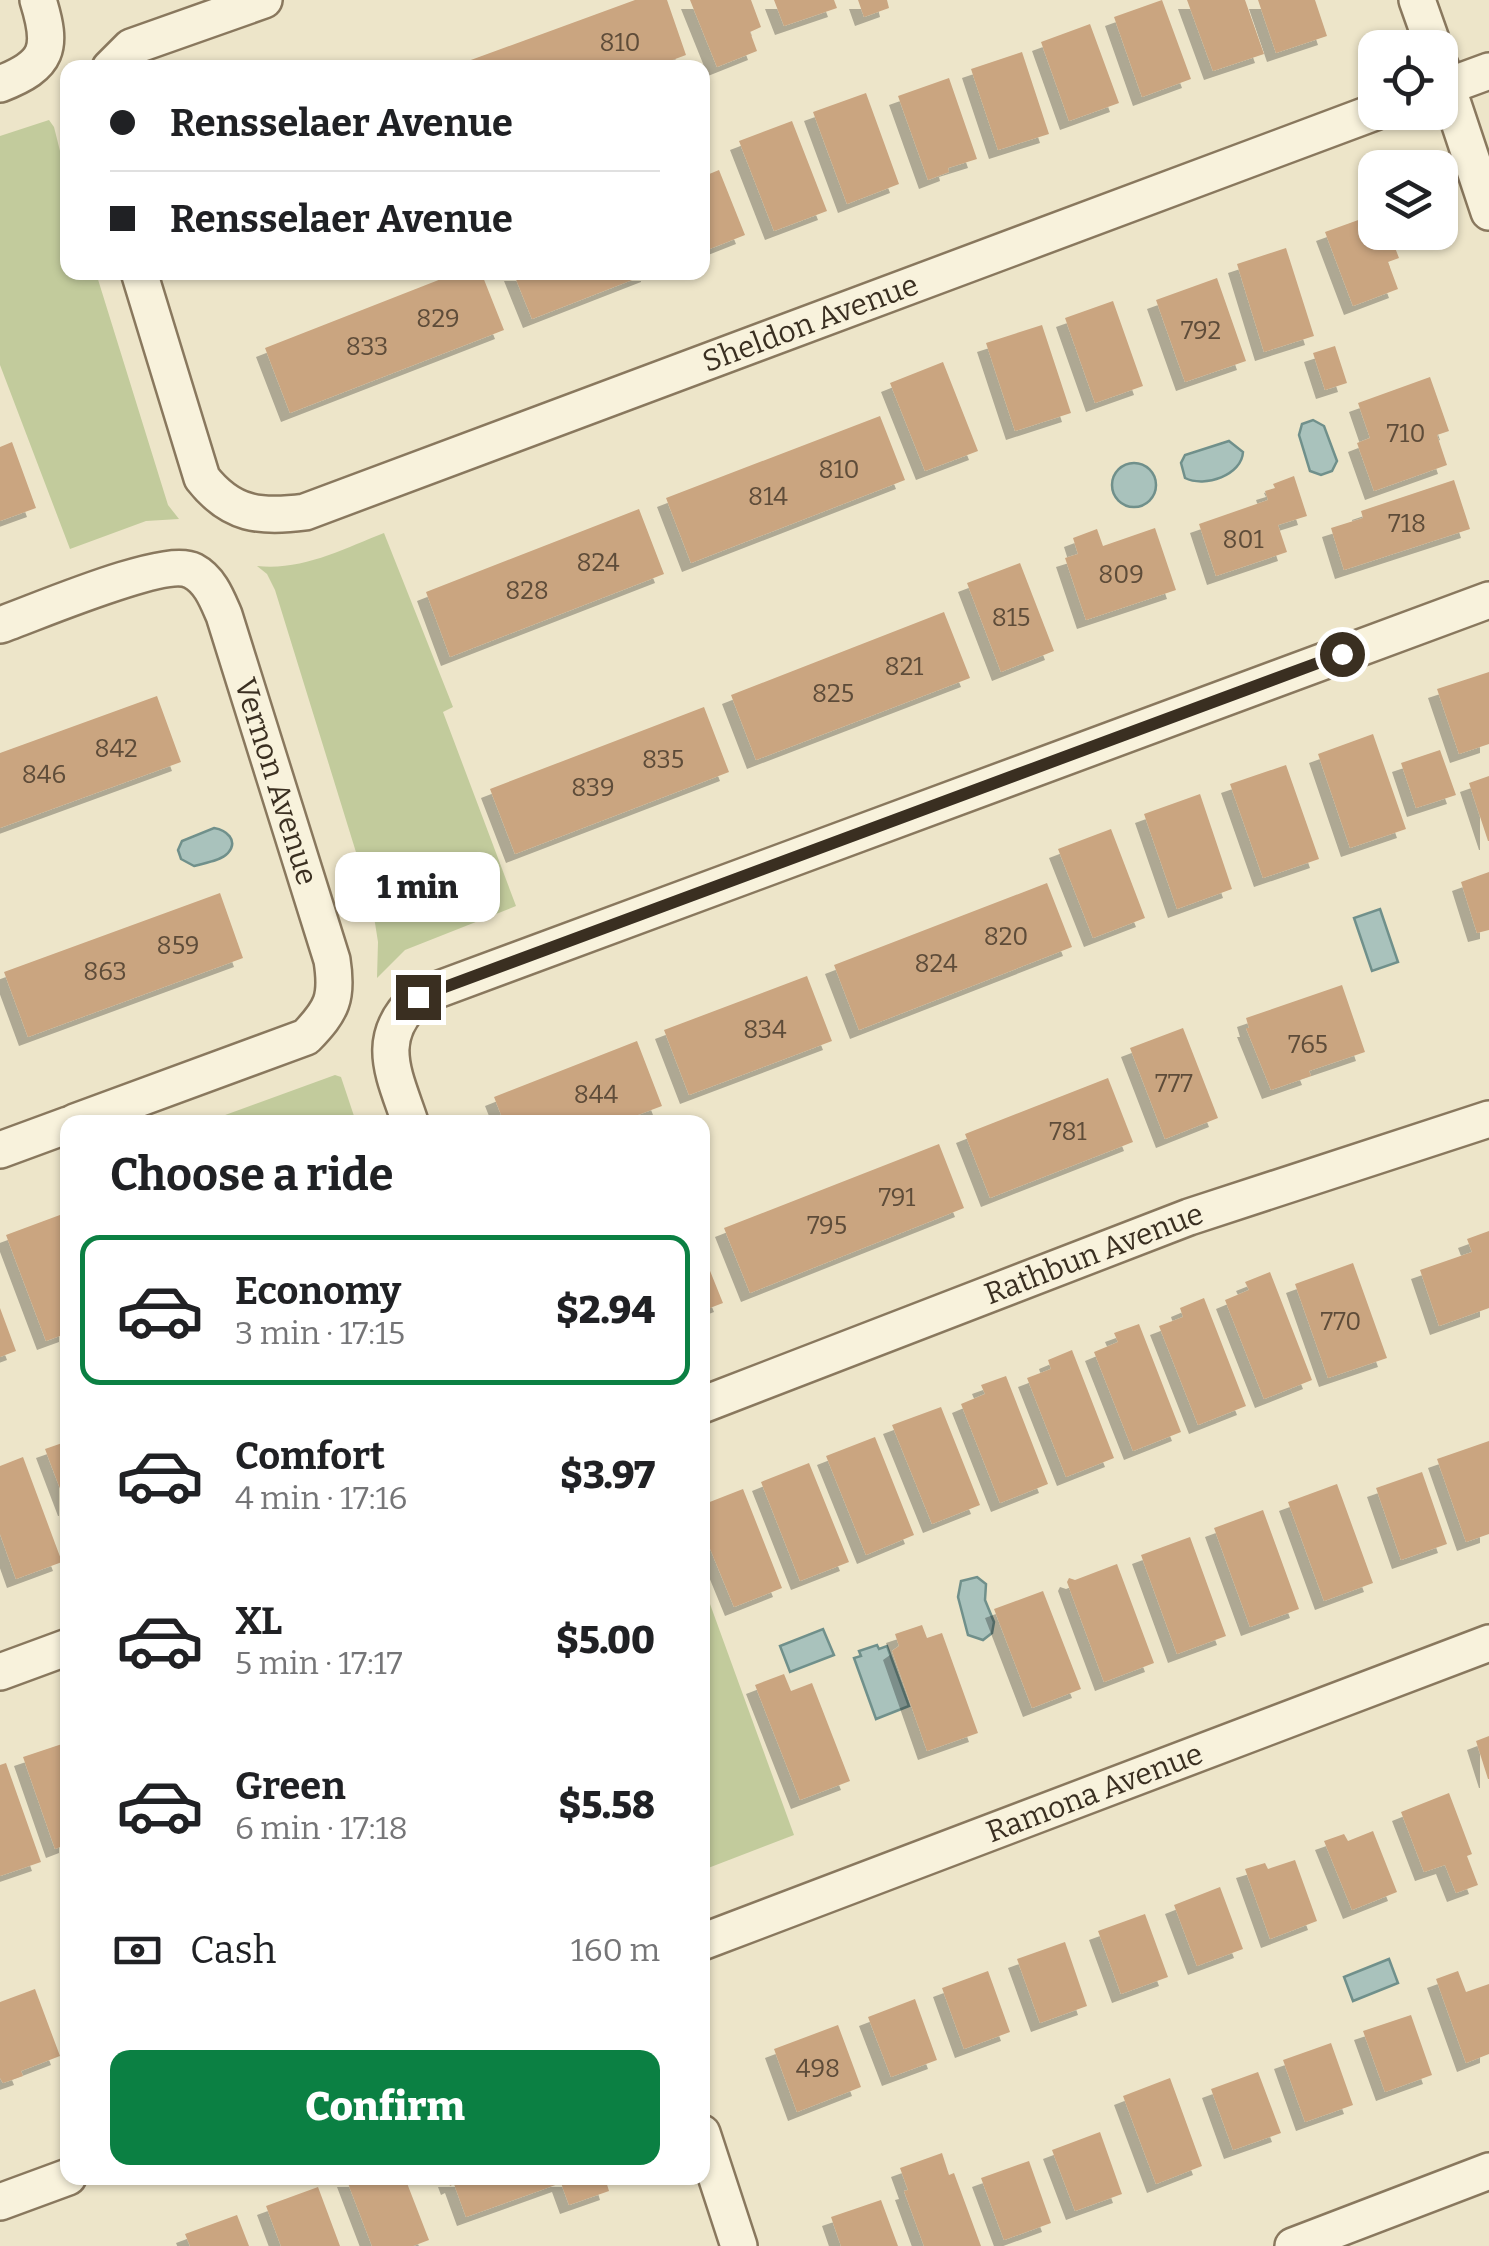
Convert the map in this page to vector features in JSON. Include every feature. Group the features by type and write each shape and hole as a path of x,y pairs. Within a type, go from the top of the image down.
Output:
{"street":[{"path":"0,84 26,74 46,49 38,0"},
{"path":"118,60 131,47 264,0"},
{"path":"1417,0 1428,30"},
{"path":"1458,77 1489,72"},
{"name":"Sheldon Avenue","path":"141,280 202,478 218,498 240,509 272,516 305,512 1358,118"},
{"path":"1458,125 1489,212"},
{"name":"Vernon Avenue","path":"0,625 154,570 193,571 213,592 224,615 332,960 334,1001 306,1037 94,1115"},
{"path":"408,1115 390,1059 394,1026 418,997 1489,600"},
{"name":"Rathbun Avenue","path":"710,1402 1189,1217 1489,1118"},
{"path":"0,1150 60,1128"},
{"name":"Ramona Avenue","path":"710,1939 1489,1643"},
{"path":"0,1672 60,1650"},
{"path":"710,2157 739,2246"},
{"path":"1293,2246 1489,2171"},
{"path":"0,2202 60,2181"}],"green space":[{"path":"49,120 54,127 60,151 60,280 98,280 168,505 179,519 146,521 70,549 0,365 0,136"},
{"path":"384,533 453,707 443,712 516,906 405,950 377,978 378,942 372,904 275,590 267,574 257,566 306,562"},
{"path":"335,1075 341,1077 354,1115 225,1115"},
{"path":"710,1604 794,1835 710,1867"}],"water":[{"path":"1313,420 1324,426 1337,461 1332,471 1321,475 1310,471 1299,435 1302,424"},
{"path":"1229,441 1243,452 1229,473 1212,480 1185,478 1181,463 1185,455"},
{"path":"1134,463 1150,469 1156,485 1150,501 1134,507 1118,501 1112,485 1118,469"},
{"path":"214,828 230,836 228,853 194,866 181,859 178,850 182,841"},
{"path":"1380,909 1398,962 1372,971 1354,918"},
{"path":"977,1577 986,1584 985,1600 994,1622 992,1633 983,1640 968,1635 958,1597 961,1581"},
{"path":"823,1629 834,1655 790,1672 780,1646"},
{"path":"877,1645 879,1649 887,1646 909,1706 876,1719 854,1658 861,1656 859,1651"},
{"path":"1389,1959 1398,1983 1353,2001 1344,1977"}],"building":[{"path":"635,0 667,0 686,55 673,60 471,60"},
{"path":"690,0 751,0 761,27 750,32 757,51 717,67"},
{"path":"774,0 834,0 837,8 784,26"},
{"path":"858,0 887,0 889,8 864,17"},
{"path":"1162,0 1191,79 1142,97 1114,17"},
{"path":"1187,0 1245,0 1264,54 1213,71"},
{"path":"1258,0 1315,0 1327,36 1276,53"},
{"path":"1090,24 1119,103 1069,121 1041,42"},
{"path":"1022,52 1049,134 998,150 971,69"},
{"path":"949,78 977,159 948,168 949,172 928,180 898,96"},
{"path":"866,93 899,184 847,204 813,112"},
{"path":"792,121 827,211 774,231 739,141"},
{"path":"719,170 745,235 710,249 710,174"},
{"path":"1358,220 1358,250 1396,250 1399,258 1388,262 1398,289 1353,306 1325,232"},
{"path":"1286,248 1314,336 1264,352 1237,264"},
{"path":"1217,278 1246,361 1185,382 1156,300"},
{"path":"439,280 484,280 504,330 290,413 265,348"},
{"path":"516,280 632,280 532,319"},
{"path":"1113,301 1143,386 1095,403 1065,318"},
{"path":"1042,325 1071,413 1015,431 986,343"},
{"path":"1335,346 1347,383 1325,390 1313,353"},
{"path":"943,362 978,451 925,471 890,383"},
{"path":"1430,377 1449,431 1437,435 1447,465 1374,491 1357,443 1370,438 1358,403"},
{"path":"880,416 905,480 691,563 666,498"},
{"path":"12,442 36,508 0,521 0,447"},
{"path":"1294,476 1307,516 1278,525 1287,552 1216,576 1199,524 1268,500 1265,491"},
{"path":"1454,480 1470,529 1344,570 1331,528 1363,518 1361,511"},
{"path":"639,509 664,574 450,657 426,592"},
{"path":"1155,528 1176,590 1086,620 1065,558 1078,554 1073,538 1097,529 1103,546"},
{"path":"1020,563 1054,651 1001,672 967,583"},
{"path":"944,612 970,678 756,760 731,695"},
{"path":"1489,672 1489,744 1459,754 1437,689"},
{"path":"157,696 181,762 0,828 0,753"},
{"path":"704,707 729,772 515,854 490,789"},
{"path":"1373,734 1406,829 1350,848 1318,754"},
{"path":"1440,750 1456,795 1416,808 1401,763"},
{"path":"1286,765 1319,859 1263,878 1230,784"},
{"path":"1489,776 1489,841 1488,841 1469,783"},
{"path":"1200,794 1232,889 1177,909 1144,814"},
{"path":"1111,829 1145,918 1093,938 1058,849"},
{"path":"1489,872 1489,930 1477,933 1461,882"},
{"path":"1047,883 1072,947 859,1030 834,965"},
{"path":"220,893 243,958 28,1037 4,972"},
{"path":"807,976 832,1041 689,1095 664,1030"},
{"path":"1342,985 1365,1052 1309,1071 1311,1076 1271,1090 1246,1028 1246,1018"},
{"path":"1183,1028 1218,1118 1165,1139 1130,1048"},
{"path":"637,1041 662,1106 638,1115 501,1115 494,1097"},
{"path":"1108,1078 1133,1142 990,1198 965,1134"},
{"path":"939,1144 964,1208 750,1293 724,1228"},
{"path":"60,1215 60,1336 46,1341 6,1235"},
{"path":"1489,1231 1489,1308 1439,1326 1420,1270 1472,1252 1467,1239"},
{"path":"1353,1263 1387,1358 1328,1378 1295,1284"},
{"path":"710,1271 723,1303 710,1308"},
{"path":"1270,1272 1312,1380 1264,1399 1225,1300 1249,1290 1245,1282"},
{"path":"1204,1298 1246,1406 1198,1425 1159,1326 1183,1317 1180,1308"},
{"path":"0,1308 16,1351 0,1357"},
{"path":"1139,1324 1181,1432 1133,1451 1094,1352 1118,1342 1114,1333"},
{"path":"1072,1350 1114,1458 1066,1477 1027,1378 1051,1369 1048,1360"},
{"path":"1006,1376 1048,1484 1000,1503 961,1404 985,1394 981,1385"},
{"path":"941,1407 980,1505 932,1524 892,1425"},
{"path":"875,1437 914,1535 866,1555 826,1456"},
{"path":"1489,1441 1489,1534 1466,1542 1437,1459"},
{"path":"60,1444 60,1489 45,1449"},
{"path":"23,1457 60,1557 60,1563 16,1579 0,1534 0,1466"},
{"path":"809,1463 849,1562 800,1581 761,1482"},
{"path":"1422,1472 1447,1544 1401,1560 1376,1488"},
{"path":"1337,1484 1373,1583 1324,1601 1288,1502"},
{"path":"743,1489 782,1588 734,1607 710,1548 710,1502"},
{"path":"1263,1510 1299,1609 1250,1627 1214,1528"},
{"path":"1190,1537 1226,1636 1177,1654 1141,1555"},
{"path":"1117,1564 1154,1663 1104,1682 1067,1582 1069,1578 1075,1580"},
{"path":"1043,1591 1081,1689 1032,1708 994,1609"},
{"path":"922,1625 927,1638 942,1633 978,1733 927,1751 892,1651 899,1646 895,1634"},
{"path":"784,1674 791,1691 812,1683 850,1781 800,1800 755,1685"},
{"path":"1489,1736 1489,1779 1488,1779 1476,1741"},
{"path":"60,1745 60,1847 55,1849 23,1757"},
{"path":"6,1763 41,1862 0,1876 0,1765"},
{"path":"1449,1793 1472,1854 1467,1856 1478,1885 1456,1893 1445,1865 1424,1872 1401,1812"},
{"path":"1373,1831 1397,1892 1352,1910 1324,1841 1344,1834 1348,1841"},
{"path":"1295,1860 1317,1921 1270,1939 1245,1869 1265,1863 1268,1869"},
{"path":"1220,1887 1243,1949 1197,1966 1174,1905"},
{"path":"1145,1914 1168,1977 1121,1994 1098,1931"},
{"path":"1065,1942 1087,2006 1040,2023 1017,1959"},
{"path":"988,1971 1010,2032 964,2049 942,1988"},
{"path":"1458,1971 1466,1992 1489,1984 1489,2054 1466,2063 1436,1979"},
{"path":"35,1989 60,2056 21,2071 23,2076 3,2083 0,2002"},
{"path":"915,1999 937,2060 891,2077 868,2017"},
{"path":"1411,2015 1432,2075 1385,2092 1363,2031"},
{"path":"838,2025 861,2087 797,2112 774,2049"},
{"path":"1331,2043 1353,2105 1305,2122 1283,2060"},
{"path":"1258,2072 1281,2133 1233,2150 1211,2089"},
{"path":"1170,2078 1202,2166 1156,2184 1123,2096"},
{"path":"1100,2132 1122,2194 1075,2211 1052,2150"},
{"path":"942,2153 949,2175 954,2173 981,2246 924,2246 900,2168"},
{"path":"1029,2161 1051,2223 1004,2240 981,2178"},
{"path":"349,2185 408,2185 429,2240 413,2246 372,2246"},
{"path":"454,2185 555,2185 466,2217"},
{"path":"562,2185 607,2185 609,2191 569,2205"},
{"path":"318,2187 340,2246 281,2246 266,2206"},
{"path":"881,2200 898,2246 841,2246 831,2217"},
{"path":"237,2215 249,2246 190,2246 185,2234"}],"route":[{"path":"418,997 1342,654"}]}
